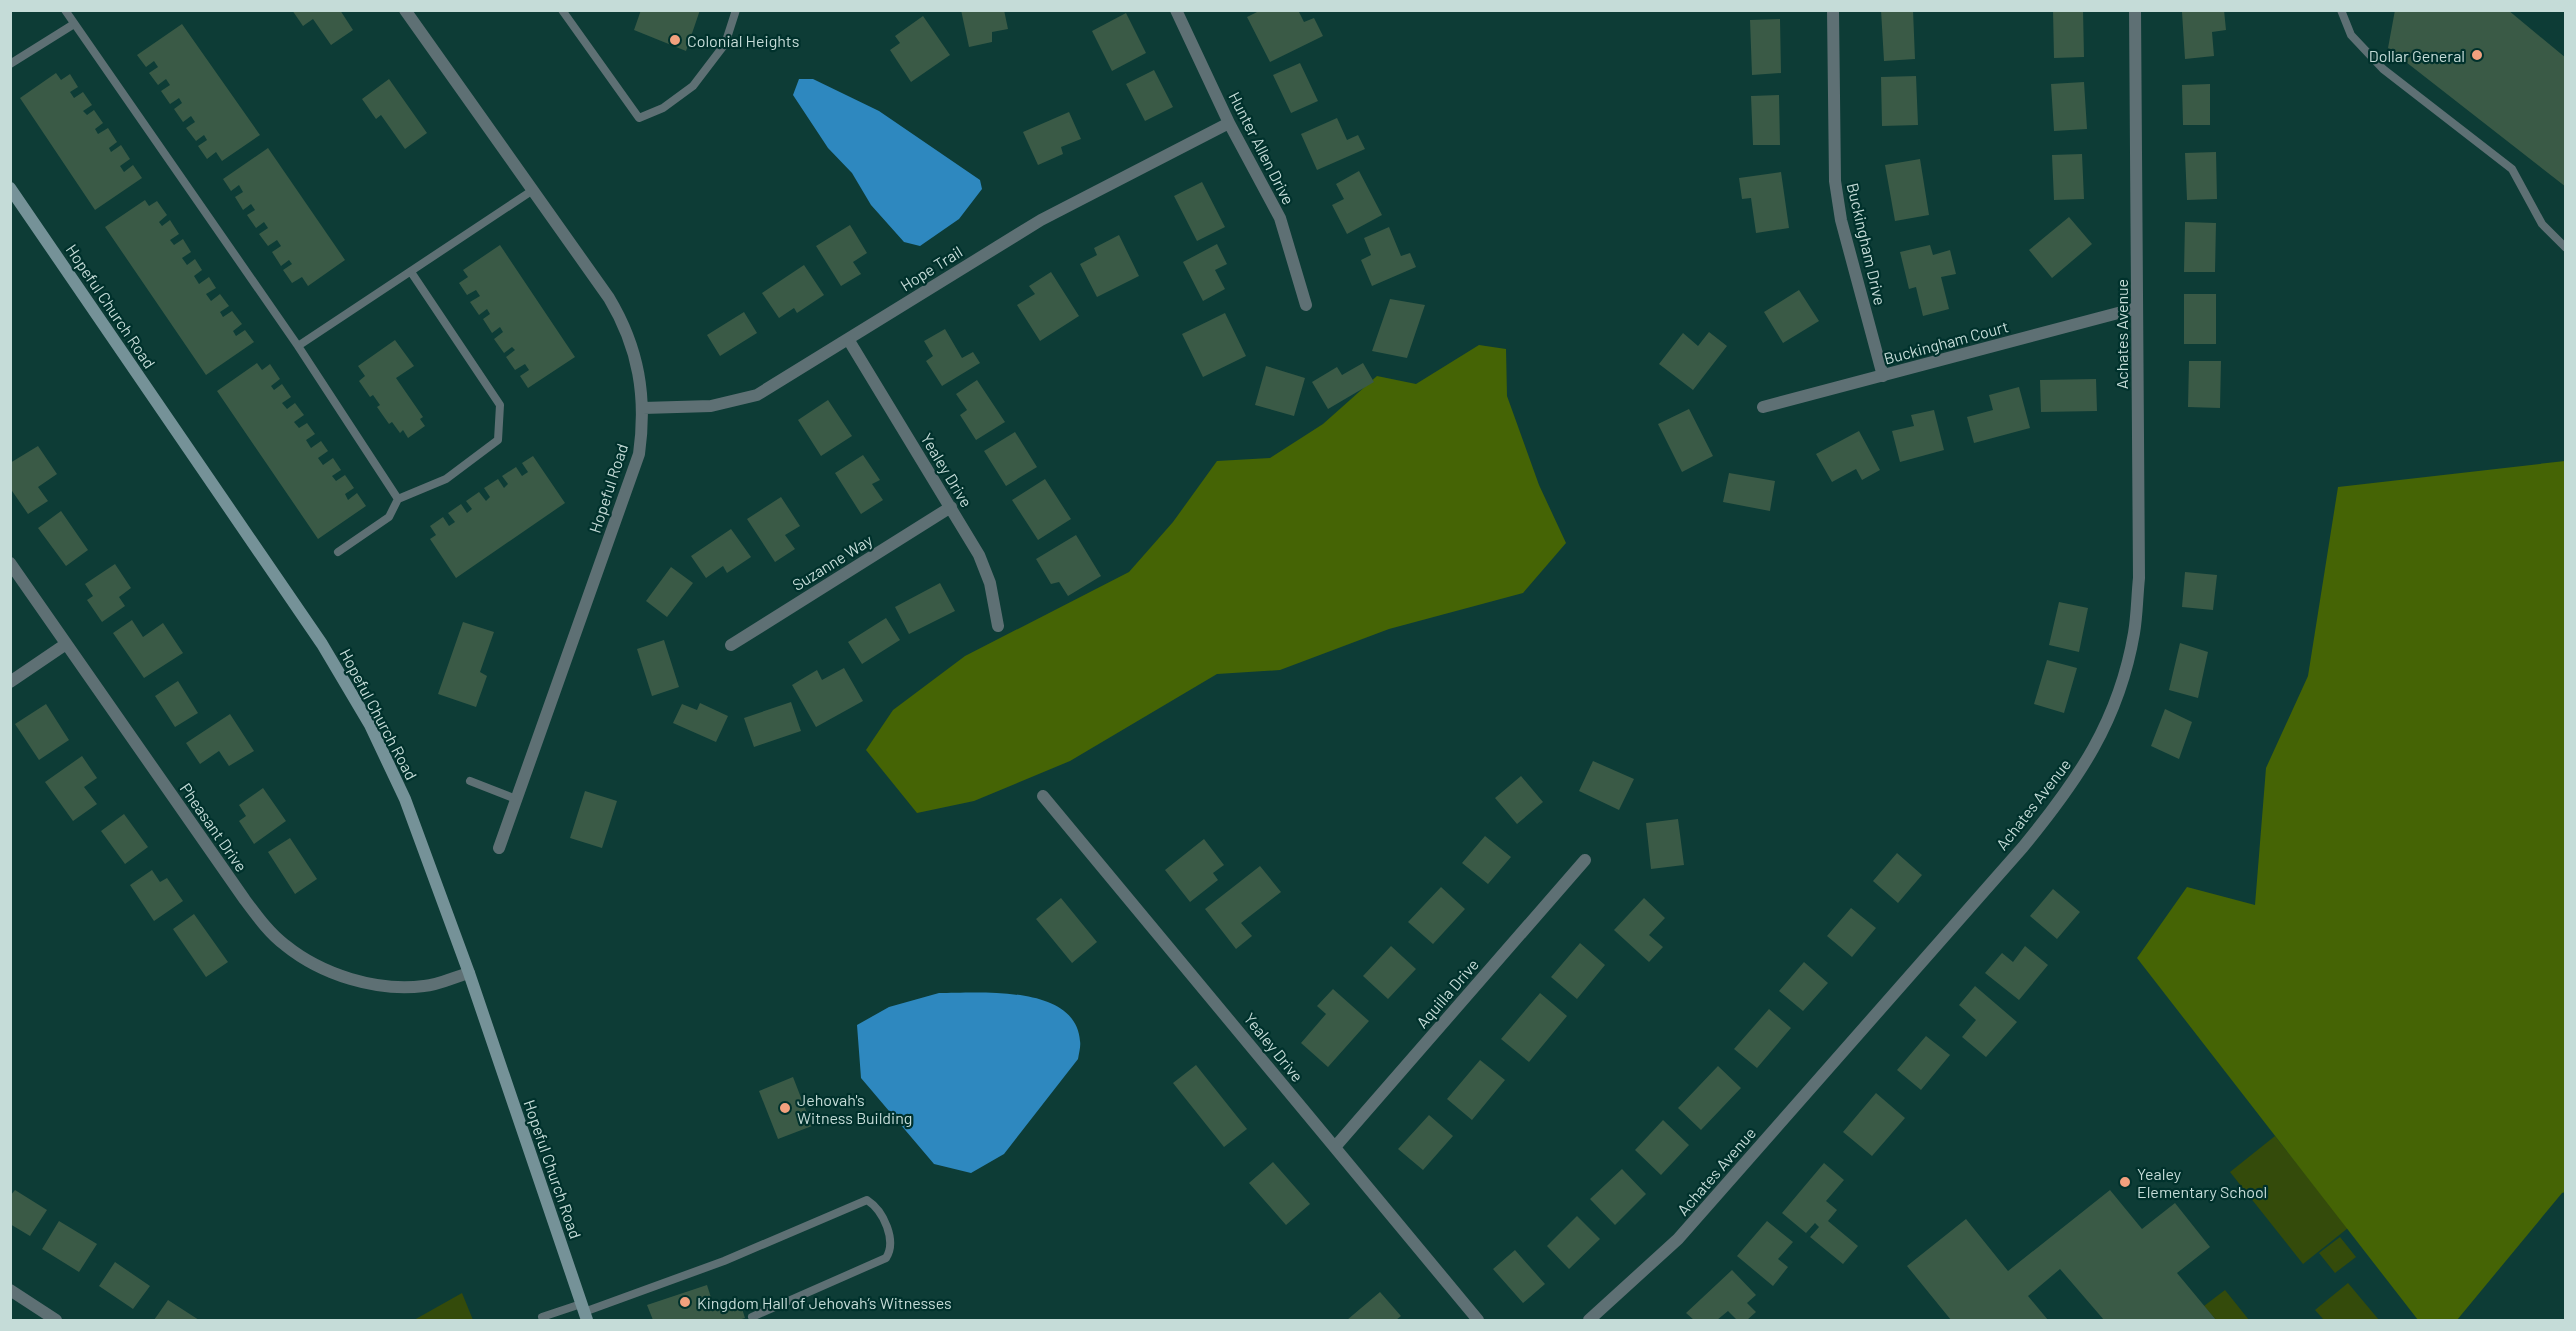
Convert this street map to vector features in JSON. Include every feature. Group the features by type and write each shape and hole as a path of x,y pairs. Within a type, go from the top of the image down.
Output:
{"main road":[{"name":"Hopeful Church Road","path":"10,188 322,644 352,692 395,776 469,973 584,1312"}],"street":[{"name":"Hopeful Road","path":"405,10 623,320 639,369 643,408 639,454 499,848"},
{"name":"Hunter Allen Drive","path":"1176,10 1229,123 1280,218 1306,306"},
{"name":"Buckingham Drive","path":"1833,10 1835,181 1841,220 1883,376"},
{"name":"Achates Avenue","path":"1589,1320 1678,1239 2023,847 2063,799 2089,759 2109,716 2124,675 2134,633 2139,579 2135,10"},
{"name":"Hope Trail","path":"643,408 711,406 756,395 1041,220 1229,123"},
{"name":"Buckingham Court","path":"1763,407 2137,308"},
{"name":"Yealey Drive","path":"848,339 979,555 990,583 998,626"},
{"name":"Suzanne Way","path":"731,645 951,507"},
{"name":"Pheasant Drive","path":"10,564 262,924 284,945 332,972 355,980 388,986 425,986 469,973"},
{"path":"10,682 66,644"},
{"name":"Yealey Drive","path":"1043,796 1478,1320"},
{"name":"Aquilla Drive","path":"1335,1147 1585,860"},
{"path":"10,1290 56,1320"}],"lane":[{"path":"65,10 298,346 398,498"},
{"path":"562,10 639,118 663,108 693,86 725,44 736,10"},
{"path":"2341,10 2351,35 2383,69 2512,169 2542,224 2565,248"},
{"path":"10,64 74,24"},
{"path":"298,346 532,190"},
{"path":"338,552 389,517 398,498 447,479 498,440 500,405 411,272"},
{"path":"471,781 516,799"},
{"path":"543,1320 542,1317 584,1312 724,1261 867,1200 875,1206 890,1235 891,1246 886,1258 752,1317"}],"green space":[{"path":"1479,345 1506,349 1507,396 1539,485 1566,543 1523,593 1389,629 1280,670 1217,674 1070,761 974,801 917,813 866,750 893,710 965,656 1129,572 1173,522 1217,461 1270,458 1323,424 1377,376 1416,384"},
{"path":"2565,461 2565,1192 2457,1320 2418,1320 2137,958 2187,887 2255,905 2266,768 2308,676 2338,487"},
{"path":"2275,1136 2348,1228 2303,1264 2230,1172"},
{"path":"2340,1237 2356,1257 2335,1273 2319,1253"},
{"path":"2348,1283 2379,1320 2324,1320 2315,1310"},
{"path":"2225,1290 2249,1320 2216,1320 2204,1306"},
{"path":"462,1293 473,1320 414,1320"}],"water":[{"path":"799,79 813,79 879,111 980,180 982,189 959,219 920,246 904,242 871,205 852,173 828,148 793,95"},
{"path":"939,993 1000,993 1044,1001 1062,1009 1074,1023 1080,1041 1078,1059 1004,1154 971,1173 934,1164 861,1078 857,1025 889,1007"}],"building":[{"path":"292,10 340,10 353,30 331,45 313,19 303,26"},
{"name":"Colonial Heights","path":"641,10 700,10 686,51 634,30"},
{"path":"961,10 1004,10 1008,29 992,32 992,42 969,47"},
{"path":"1261,10 1298,10 1304,22 1314,18 1323,36 1270,62 1247,17"},
{"path":"1881,10 1913,10 1915,59 1884,61"},
{"path":"2053,10 2083,10 2084,57 2054,58"},
{"path":"2224,10 2226,30 2212,32 2214,56 2185,59 2182,12"},
{"path":"2395,10 2508,10 2566,58 2566,187 2388,48"},
{"path":"1126,13 1146,53 1112,71 1092,31"},
{"path":"923,16 950,55 911,82 890,50 900,43 895,36"},
{"path":"1780,19 1781,73 1752,75 1750,20"},
{"path":"182,24 260,135 222,161 216,152 207,159 198,146 207,140 204,135 196,141 186,128 195,122 191,116 183,122 174,109 182,103 179,98 170,104 161,91 170,85 166,79 158,85 149,73 158,67 154,61 146,67 137,55"},
{"path":"1300,63 1318,101 1291,113 1273,75"},
{"path":"1154,70 1173,107 1145,121 1126,84"},
{"path":"56,73 61,80 70,74 78,87 70,92 74,98 83,92 92,105 83,111 87,115 94,110 103,123 95,129 98,134 108,128 117,142 109,148 111,152 121,145 130,159 120,166 124,172 133,165 142,178 95,210 20,98"},
{"path":"1916,76 1918,125 1882,126 1881,77"},
{"path":"389,79 427,133 405,149 381,115 376,119 362,99"},
{"path":"2084,82 2087,129 2054,131 2051,84"},
{"path":"2210,84 2210,125 2183,125 2182,85"},
{"path":"1779,95 1780,145 1753,145 1751,96"},
{"path":"1069,112 1081,139 1061,147 1063,154 1038,165 1023,132"},
{"path":"1337,118 1347,140 1358,135 1365,149 1317,170 1301,134"},
{"path":"268,148 345,260 308,286 302,277 292,283 283,270 292,264 289,260 281,266 272,252 281,246 277,240 268,246 259,234 268,228 264,222 256,228 247,215 255,210 251,204 243,210 235,197 243,192 239,185 231,191 223,179"},
{"path":"2216,152 2217,199 2187,200 2185,153"},
{"path":"2082,154 2084,199 2054,200 2052,155"},
{"path":"1920,159 1929,215 1895,221 1885,165"},
{"path":"1359,171 1382,215 1347,234 1332,205 1344,199 1336,184"},
{"path":"1781,172 1789,228 1756,233 1751,198 1742,199 1739,178"},
{"path":"1202,182 1225,227 1197,241 1174,196"},
{"path":"145,200 149,206 157,201 167,215 159,222 162,226 170,220 179,234 170,240 174,245 183,239 191,252 182,258 187,265 195,259 202,270 194,276 199,284 209,277 216,288 206,294 211,301 220,294 229,306 220,312 223,317 232,311 242,324 233,331 236,336 245,330 254,342 206,375 105,227"},
{"path":"2069,217 2092,244 2052,278 2029,250"},
{"path":"2185,222 2216,223 2215,272 2184,272"},
{"path":"850,225 867,253 853,262 861,274 841,286 816,246"},
{"path":"1389,227 1401,256 1410,253 1416,267 1372,286 1361,260 1371,255 1364,238"},
{"path":"1119,235 1139,276 1097,297 1080,264 1097,255 1094,248"},
{"path":"1217,244 1227,264 1215,270 1225,289 1203,301 1183,262"},
{"path":"500,245 575,357 528,388 520,376 529,370 525,364 515,370 506,357 515,350 512,347 504,353 494,339 503,332 500,327 492,333 483,319 490,314 487,309 479,315 470,302 480,296 476,290 467,295 459,283 468,277 463,270"},
{"path":"1930,245 1933,255 1950,250 1956,274 1941,277 1949,309 1923,316 1916,287 1909,289 1900,252"},
{"path":"804,265 824,295 797,313 794,308 779,318 762,293"},
{"path":"1051,272 1079,316 1040,341 1017,305 1035,294 1029,286"},
{"path":"1799,290 1819,321 1783,343 1764,312"},
{"path":"2184,294 2216,294 2216,344 2184,344"},
{"path":"1390,299 1425,305 1407,358 1372,351"},
{"path":"744,312 757,333 720,356 707,335"},
{"path":"1225,313 1246,356 1203,377 1182,334"},
{"path":"945,329 962,358 973,352 980,363 942,386 926,361 933,356 924,341"},
{"path":"1709,332 1727,346 1693,390 1659,364 1683,333 1698,346"},
{"path":"395,340 414,366 396,378 423,417 420,419 425,426 408,438 403,430 400,433 392,422 389,424 377,407 380,405 373,395 370,397 359,381 365,376 358,366"},
{"path":"2189,361 2221,361 2220,408 2188,407"},
{"path":"257,363 262,370 270,364 280,379 271,386 274,390 282,384 291,397 282,403 287,409 295,403 304,415 294,422 299,428 307,423 315,434 306,440 311,448 321,441 328,451 318,458 323,465 333,458 341,470 332,476 336,481 345,475 354,488 345,494 348,500 357,493 366,506 318,539 217,391"},
{"path":"1363,363 1374,382 1328,409 1312,382 1337,367 1342,375"},
{"path":"1266,366 1305,378 1294,416 1255,405"},
{"path":"2096,379 2097,411 2041,412 2040,380"},
{"path":"977,380 1005,422 976,440 960,415 967,410 956,394"},
{"path":"2019,387 2030,428 1974,443 1967,417 1993,410 1989,395"},
{"path":"828,400 852,436 821,456 798,420"},
{"path":"1689,409 1713,456 1682,472 1658,424"},
{"path":"1934,410 1944,450 1900,462 1892,431 1914,426 1911,415"},
{"path":"1859,431 1880,470 1862,480 1856,469 1832,482 1816,454"},
{"path":"1015,432 1037,467 1006,486 984,451"},
{"path":"38,446 57,474 38,487 48,501 28,514 10,488 10,463"},
{"path":"863,455 880,480 872,484 883,500 861,514 835,473"},
{"path":"533,456 565,503 456,578 430,539 436,535 430,526 443,517 449,526 455,522 448,513 461,504 467,513 472,509 466,501 479,492 486,501 490,497 484,488 498,479 504,488 508,484 502,476 516,467 522,476 528,472 522,463"},
{"path":"1729,473 1775,481 1770,511 1723,502"},
{"path":"1045,479 1071,519 1038,540 1012,500"},
{"path":"781,497 800,526 785,535 795,549 775,562 747,519"},
{"path":"61,511 88,550 66,566 38,528"},
{"path":"731,529 751,557 727,573 723,566 706,578 691,556"},
{"path":"1076,535 1101,576 1068,596 1059,582 1051,584 1036,559"},
{"path":"115,564 131,588 119,597 125,606 102,622 87,600 93,596 85,584"},
{"path":"671,567 693,583 667,617 646,601"},
{"path":"2185,572 2217,575 2213,610 2182,607"},
{"path":"940,583 955,611 909,634 895,607"},
{"path":"2059,602 2088,608 2079,652 2049,645"},
{"path":"886,618 900,640 862,664 848,642"},
{"path":"132,620 143,637 163,623 183,653 144,678 113,633"},
{"path":"463,622 494,632 480,672 487,676 476,707 438,694"},
{"path":"664,640 679,687 652,696 637,649"},
{"path":"2180,643 2208,652 2198,698 2169,690"},
{"path":"2047,660 2077,668 2064,713 2034,704"},
{"path":"844,668 863,701 816,727 792,685 817,670 822,680"},
{"path":"178,681 198,713 175,727 155,696"},
{"path":"791,702 801,731 754,747 744,718"},
{"path":"700,703 728,716 716,742 673,723 682,704 697,710"},
{"path":"46,704 69,740 39,760 15,724"},
{"path":"2165,709 2192,722 2179,759 2151,746"},
{"path":"230,714 254,751 229,766 219,751 200,764 186,743"},
{"path":"82,756 97,778 84,787 97,804 73,821 45,782"},
{"path":"1593,761 1634,779 1619,810 1579,791"},
{"path":"1521,776 1543,802 1517,824 1495,798"},
{"path":"263,788 286,821 254,844 239,821 246,816 239,805"},
{"path":"585,791 617,801 602,848 570,838"},
{"path":"124,814 148,847 125,864 101,831"},
{"path":"1678,819 1684,865 1651,869 1646,823"},
{"path":"1485,836 1511,857 1488,884 1462,863"},
{"path":"290,838 317,879 295,894 268,852"},
{"path":"1204,839 1224,865 1213,873 1218,880 1190,902 1165,870"},
{"path":"1897,853 1922,875 1898,903 1873,881"},
{"path":"1260,866 1281,892 1241,923 1252,936 1236,949 1205,909"},
{"path":"152,870 160,882 167,878 183,901 154,921 130,885"},
{"path":"1441,887 1465,909 1433,944 1408,922"},
{"path":"2053,889 2080,912 2057,939 2030,916"},
{"path":"1061,898 1097,942 1072,963 1036,919"},
{"path":"1644,898 1665,918 1649,935 1663,947 1649,962 1614,930"},
{"path":"1851,908 1876,928 1852,957 1827,936"},
{"path":"194,914 228,962 206,977 173,929"},
{"path":"1580,943 1605,965 1577,999 1551,977"},
{"path":"1391,946 1416,969 1388,999 1363,976"},
{"path":"2025,946 2048,965 2019,1000 1985,973 2002,953 2013,962"},
{"path":"1804,962 1828,983 1803,1011 1779,991"},
{"path":"1975,986 2017,1022 1986,1057 1962,1037 1976,1020 1959,1005"},
{"path":"1333,989 1369,1021 1328,1067 1301,1043 1326,1014 1317,1006"},
{"path":"1540,993 1567,1016 1529,1062 1501,1039"},
{"path":"1769,1009 1791,1028 1757,1068 1734,1049"},
{"path":"1926,1036 1950,1055 1921,1090 1897,1070"},
{"path":"1480,1060 1505,1080 1472,1120 1447,1099"},
{"path":"1196,1065 1247,1129 1224,1147 1173,1083"},
{"path":"1718,1066 1741,1088 1701,1130 1678,1108"},
{"name":"Jehovah's Witness Building","path":"793,1077 812,1126 778,1139 759,1091"},
{"path":"1876,1093 1905,1118 1872,1156 1843,1132"},
{"path":"1429,1115 1453,1136 1423,1170 1398,1149"},
{"path":"1663,1120 1689,1145 1661,1175 1635,1150"},
{"path":"1273,1162 1310,1204 1286,1225 1249,1183"},
{"path":"1824,1163 1844,1180 1826,1201 1837,1210 1828,1221 1858,1246 1843,1264 1810,1237 1819,1227 1815,1223 1806,1233 1782,1213"},
{"path":"1622,1169 1646,1194 1615,1225 1590,1199"},
{"path":"15,1190 47,1210 30,1236 10,1224 10,1196"},
{"name":"Yealey Elementary School","path":"2110,1190 2142,1229 2175,1203 2210,1247 2177,1273 2216,1320 2104,1320 2060,1269 2028,1296 2048,1320 1951,1320 1907,1266 1966,1219 2008,1271"},
{"path":"1577,1216 1600,1239 1569,1269 1547,1246"},
{"path":"59,1221 97,1244 79,1272 42,1249"},
{"path":"1767,1221 1793,1242 1778,1259 1788,1267 1773,1286 1737,1256"},
{"path":"1515,1250 1545,1284 1523,1303 1493,1269"},
{"path":"115,1262 150,1286 133,1309 99,1286"},
{"path":"1732,1270 1756,1295 1747,1303 1756,1312 1747,1320 1737,1320 1728,1311 1717,1320 1694,1320 1686,1313"},
{"name":"Kingdom Hall of Jehovah’s Witnesses","path":"707,1285 714,1307 739,1299 745,1318 738,1320 653,1320 647,1305"},
{"path":"1380,1292 1401,1316 1396,1320 1347,1320"},
{"path":"168,1300 199,1320 154,1320"}],"place":[{"name":"Colonial Heights","path":"675,40"},
{"name":"Dollar General","path":"2477,55"},
{"name":"Jehovah's Witness Building","path":"785,1108"},
{"name":"Yealey Elementary School","path":"2125,1182"},
{"name":"Kingdom Hall of Jehovah’s Witnesses","path":"685,1302"}]}
